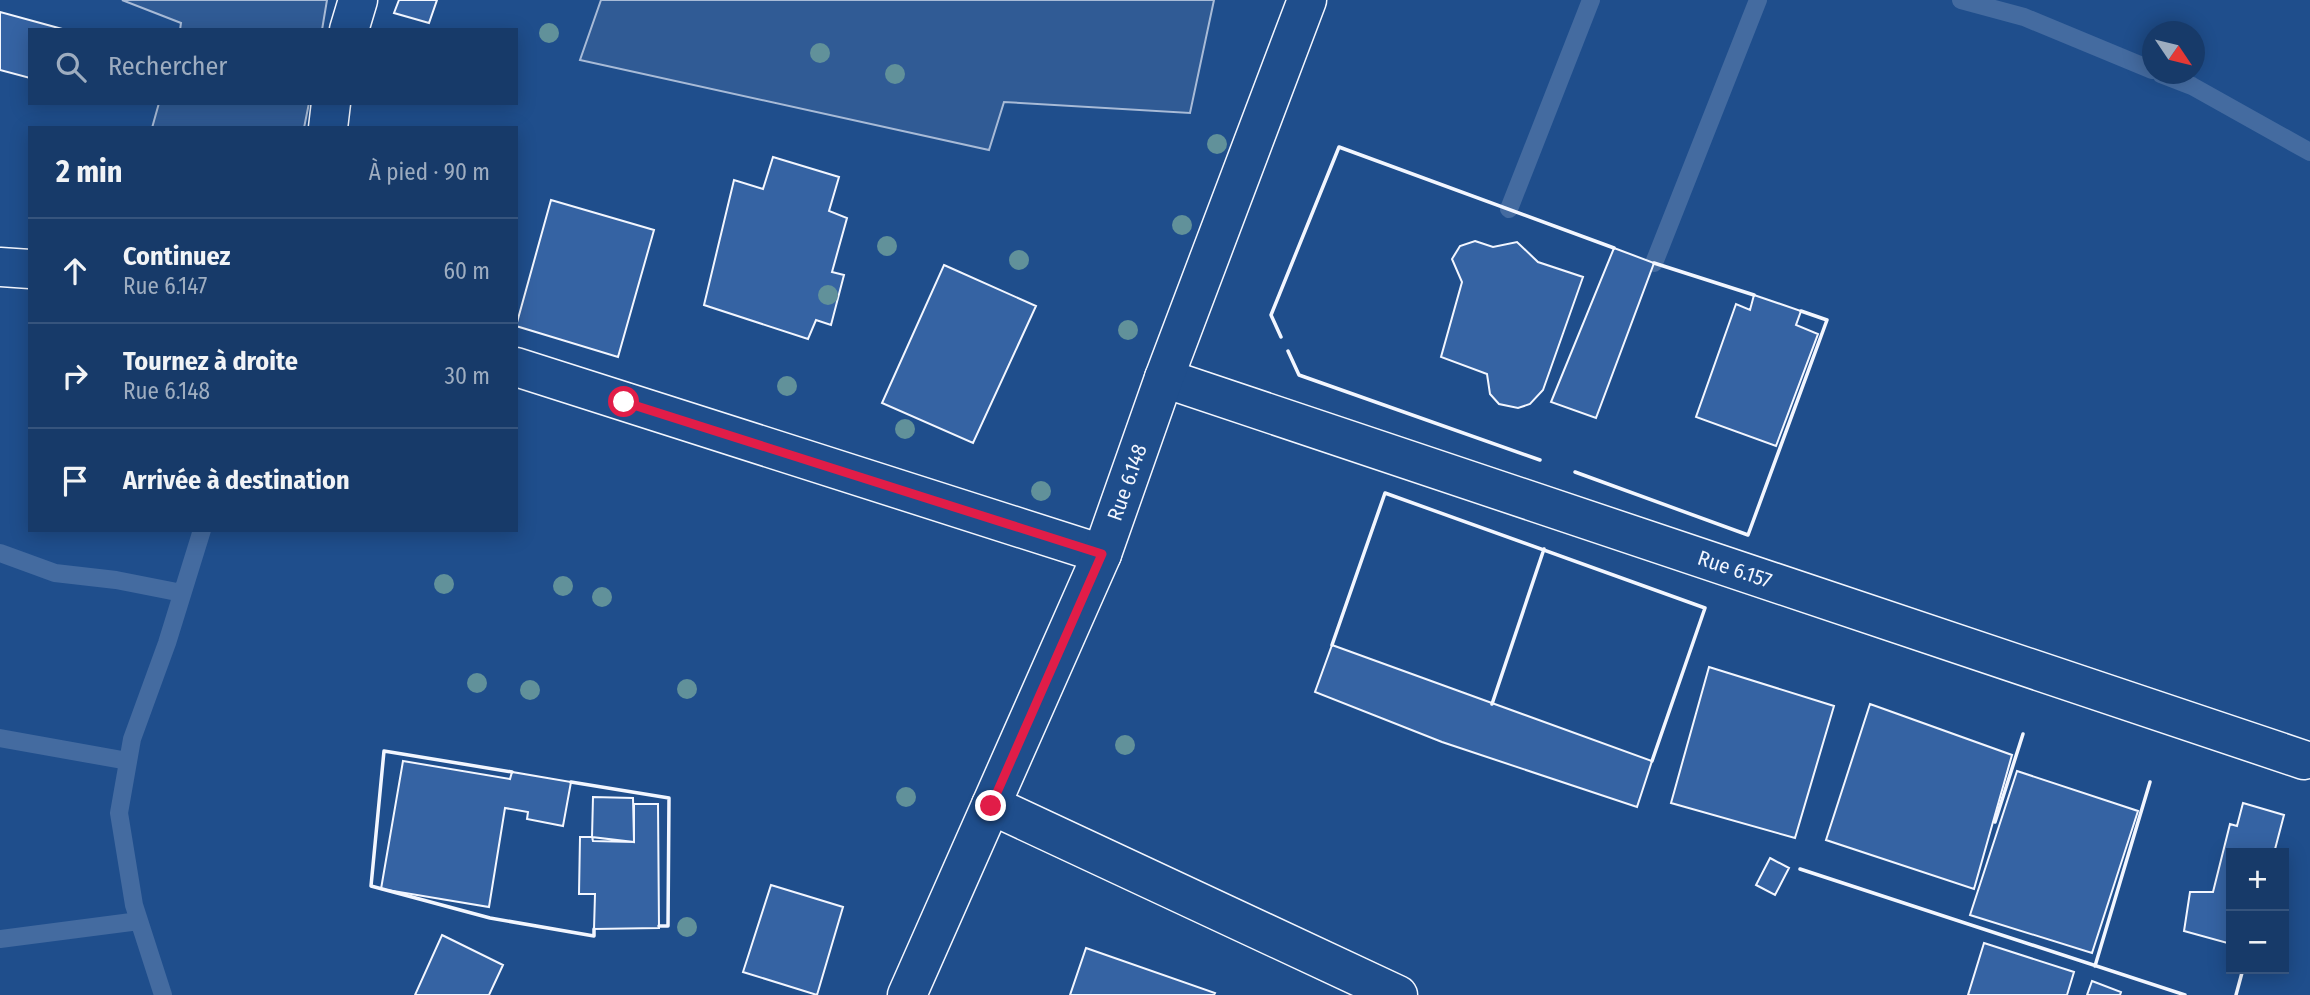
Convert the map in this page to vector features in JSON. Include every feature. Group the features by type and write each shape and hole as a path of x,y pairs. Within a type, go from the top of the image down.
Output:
{"street":[{"path":"350,28 358,0"},
{"name":"Rue 6.148","path":"907,995 1102,554 1164,378 1307,0"},
{"path":"328,126 331,105"},
{"path":"0,267 28,269"},
{"path":"518,368 1102,554"},
{"name":"Rue 6.157","path":"1164,378 2304,760"},
{"path":"991,806 1398,995"}],"shaded area":[{"path":"122,0 327,0 322,28 180,28 181,23"},
{"path":"601,0 1214,0 1190,113 1004,102 989,150 580,60"},
{"path":"158,105 309,105 304,126 153,126"}],"building":[{"path":"399,0 437,0 429,23 394,13"},
{"path":"0,12 59,28 28,28 28,77 0,70"},
{"path":"773,157 839,177 829,211 847,218 832,272 844,275 831,325 816,320 808,339 704,305 734,180 763,189"},
{"path":"551,200 654,230 618,357 518,327"},
{"path":"1475,241 1493,247 1517,242 1538,262 1583,277 1543,390 1530,404 1518,408 1499,404 1490,394 1487,374 1441,357 1462,282 1452,259 1460,246"},
{"path":"1614,248 1654,263 1596,418 1551,402"},
{"path":"944,265 1036,306 973,443 882,403"},
{"path":"1754,295 1801,311 1796,325 1818,334 1776,446 1696,417 1736,304 1750,310"},
{"path":"1332,645 1652,761 1637,807 1442,742 1315,692"},
{"path":"1709,667 1834,706 1795,838 1671,803"},
{"path":"1870,704 2012,755 1974,889 1826,840"},
{"path":"403,761 510,779 512,772 571,782 563,826 527,819 528,812 505,808 489,907 381,889"},
{"path":"2017,771 2138,811 2092,953 1970,915"},
{"path":"593,797 633,798 634,842 592,837"},
{"path":"2243,803 2284,815 2275,848 2226,848 2226,943 2184,931 2190,892 2213,892 2230,824 2237,826"},
{"path":"634,804 658,804 659,928 594,929 595,894 579,894 580,837 592,837 593,841 634,842"},
{"path":"1770,858 1789,868 1775,895 1756,885"},
{"path":"771,885 843,907 817,995 743,972"},
{"path":"442,935 503,965 489,995 415,995"},
{"path":"1984,943 2074,972 2067,995 1968,995"},
{"path":"1086,948 1215,993 1070,995"},
{"path":"2092,981 2121,992 2120,995 2087,995"}],"waterway":[{"path":"1509,209 1591,0"},
{"path":"1654,263 1758,0"},
{"path":"1961,0 2024,17 2142,66"},
{"path":"2187,84 2310,152"},
{"path":"163,995 134,905 119,813 132,739 167,643 201,532"},
{"path":"0,553 55,573 116,580 182,593"},
{"path":"0,738 128,761"},
{"path":"0,939 139,921"}],"wall":[{"path":"1281,337 1271,315 1339,147 1614,248"},
{"path":"1654,263 1754,295"},
{"path":"1575,472 1748,535 1827,320 1801,311"},
{"path":"1288,351 1299,375 1540,460"},
{"path":"1332,645 1385,493 1705,608 1652,761"},
{"path":"1492,704 1544,549"},
{"path":"1995,822 2023,734"},
{"path":"512,772 384,751 371,886 490,918 594,936 594,929"},
{"path":"571,782 669,798 668,926 659,926"},
{"path":"2095,966 2150,782"},
{"path":"1800,869 2185,995"},
{"path":"2236,995 2242,974"}],"route":[{"path":"624,402 1102,554 991,806"}]}
